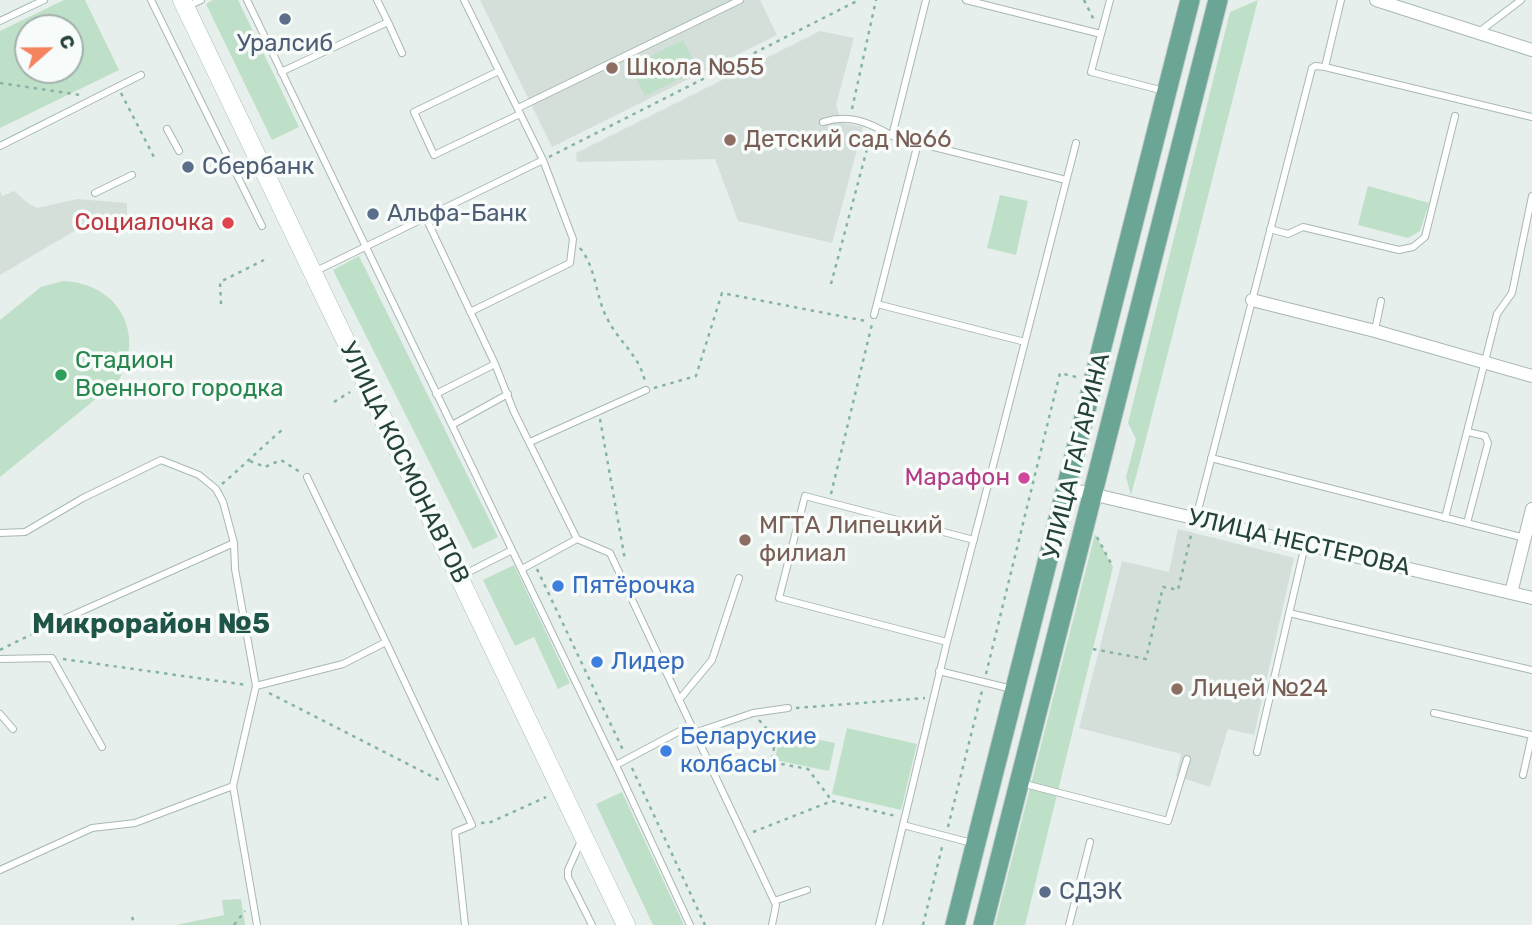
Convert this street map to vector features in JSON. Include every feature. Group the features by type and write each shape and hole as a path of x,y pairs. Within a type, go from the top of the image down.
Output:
{"main road":[{"name":"УЛИЦА ГАГАРИНА","path":"955,925 1190,0"},
{"name":"УЛИЦА ГАГАРИНА","path":"983,925 1218,0"},
{"name":"УЛИЦА КОСМОНАВТОВ","path":"190,2 313,272 626,925"}],"street":[{"path":"1376,0 1399,4 1532,50"},
{"path":"1252,300 1375,331 1532,376"},
{"name":"УЛИЦА НЕСТЕРОВА","path":"1066,488 1194,523 1306,545 1532,598"},
{"path":"1511,593 1532,509"}],"lane":[{"path":"0,21 44,0"},
{"path":"150,0 262,226"},
{"path":"247,0 616,765 690,925"},
{"path":"377,0 402,53"},
{"path":"464,0 543,160 573,239 569,263 470,312"},
{"path":"499,71 414,112 434,155 740,0"},
{"path":"891,136 926,0"},
{"path":"966,0 1101,34"},
{"path":"1110,0 1091,72 1166,91"},
{"path":"1325,67 1342,0"},
{"path":"1479,32 1521,0"},
{"path":"281,72 388,22"},
{"path":"1194,523 1312,68 1325,67 1532,117"},
{"path":"0,146 141,75"},
{"path":"1270,229 1287,234 1303,227 1399,250 1413,247 1425,237 1455,116"},
{"path":"823,122 840,117 874,124 891,136 1066,180"},
{"path":"167,129 179,151"},
{"path":"874,319 918,143"},
{"path":"879,925 932,697 1076,143"},
{"path":"313,272 543,160"},
{"path":"95,193 132,175"},
{"path":"1445,518 1497,314 1512,293 1532,197"},
{"path":"425,216 495,364 514,412 577,539 610,553 776,905 772,925"},
{"path":"1375,331 1381,302"},
{"path":"877,303 1025,342"},
{"path":"436,394 495,364"},
{"path":"530,442 646,390"},
{"path":"452,425 508,394"},
{"path":"1467,523 1488,443 1485,436 1468,432"},
{"path":"1211,458 1525,538"},
{"path":"0,533 25,532 103,488 161,460 199,475 216,489 223,502 234,543 235,569 256,687 233,786 257,925"},
{"path":"307,477 472,825 455,832 465,925"},
{"path":"947,642 779,598 805,496 974,540"},
{"path":"522,569 577,539"},
{"path":"46,627 234,543"},
{"path":"1257,752 1306,545"},
{"path":"459,577 512,550"},
{"path":"678,700 712,660 739,578"},
{"path":"1289,613 1532,670"},
{"path":"256,687 343,664 386,642"},
{"path":"0,659 52,658 102,747"},
{"path":"939,671 1015,690"},
{"path":"694,733 753,713 788,708"},
{"path":"1434,713 1532,735 1523,775"},
{"path":"0,714 13,729"},
{"path":"616,765 691,726"},
{"path":"1019,782 1168,821 1187,759"},
{"path":"0,870 92,828 135,823 233,786"},
{"path":"903,821 975,844"},
{"path":"583,836 568,870 568,877 592,925"},
{"path":"1069,925 1090,842"},
{"path":"774,901 807,890"}],"path":[{"path":"846,7 847,0"},
{"path":"543,160 859,0"},
{"path":"850,119 876,0"},
{"path":"1084,0 1101,34"},
{"path":"0,83 96,98"},
{"path":"118,86 156,161"},
{"path":"831,284 874,124"},
{"path":"573,239 589,259 608,320 632,352 644,377 646,390 696,376 722,293 874,319 829,501"},
{"path":"221,303 220,282 264,260"},
{"path":"923,925 1060,373 1076,377"},
{"path":"334,402 350,392"},
{"path":"599,412 625,560"},
{"path":"216,489 282,430"},
{"path":"250,461 265,467 281,460 307,477"},
{"path":"1093,649 1146,659 1163,587 1178,590 1194,523"},
{"path":"1095,534 1113,567"},
{"path":"534,563 705,925"},
{"path":"0,650 46,627"},
{"path":"788,708 932,697"},
{"path":"753,713 776,738 771,762 808,769 832,801"},
{"path":"472,825 491,822 546,797"},
{"path":"743,836 832,801 903,821"},
{"path":"234,925 252,900"},
{"path":"132,917 135,925"}],"shaded area":[{"name":"Школа №55","path":"480,0 760,0 777,35 552,147"},
{"name":"Детский сад №66","path":"820,31 854,38 836,105 842,123 863,127 832,243 738,221 715,159 577,162 576,153"},
{"path":"0,190 2,196 14,191 37,208 77,199 127,203 127,232 76,230 0,275"},
{"name":"Лицей №24","path":"1178,529 1294,558 1254,735 1228,729 1210,787 1176,776 1181,754 1079,728 1122,561 1169,572"}],"green space":[{"path":"64,0 85,0 119,70 0,128 0,31 14,24 14,84 84,84 84,14 35,14"},
{"path":"213,0 238,0 299,127 272,140 206,4"},
{"path":"1258,0 1131,495 1126,477 1136,439 1128,423 1230,12"},
{"path":"683,40 698,70 645,96 630,66"},
{"path":"1368,186 1429,203 1420,231 1408,238 1358,225"},
{"path":"1000,195 1028,201 1016,255 987,248"},
{"path":"359,256 498,537 473,549 333,270"},
{"name":"Стадион Военного городка","path":"63,281 82,284 99,291 112,301 122,314 128,329 127,362 119,380 0,477 0,320 41,287"},
{"path":"1095,534 1113,567 1025,925 995,925"},
{"path":"514,565 570,683 558,689 534,637 515,646 483,580"},
{"path":"847,728 917,744 901,810 832,794"},
{"path":"780,732 835,743 829,771 775,760"},
{"path":"622,792 684,925 653,925 596,804"},
{"path":"241,899 245,925 176,925 224,915 222,900"}],"place":[{"name":"Уралсиб","path":"285,19"},
{"name":"Школа №55","path":"612,68"},
{"name":"Детский сад №66","path":"730,140"},
{"name":"Сбербанк","path":"188,167"},
{"name":"Альфа-Банк","path":"373,214"},
{"name":"Социалочка","path":"228,223"},
{"name":"Стадион Военного городка","path":"61,375"},
{"name":"Марафон","path":"1024,478"},
{"name":"МГТА Липецкий филиал","path":"745,540"},
{"name":"Пятёрочка","path":"558,586"},
{"name":"Лидер","path":"597,662"},
{"name":"Лицей №24","path":"1177,689"},
{"name":"Беларуские колбасы","path":"666,751"},
{"name":"СДЭК","path":"1045,892"}],"district":[{"name":"Микрорайон №5","path":"151,625"}]}
